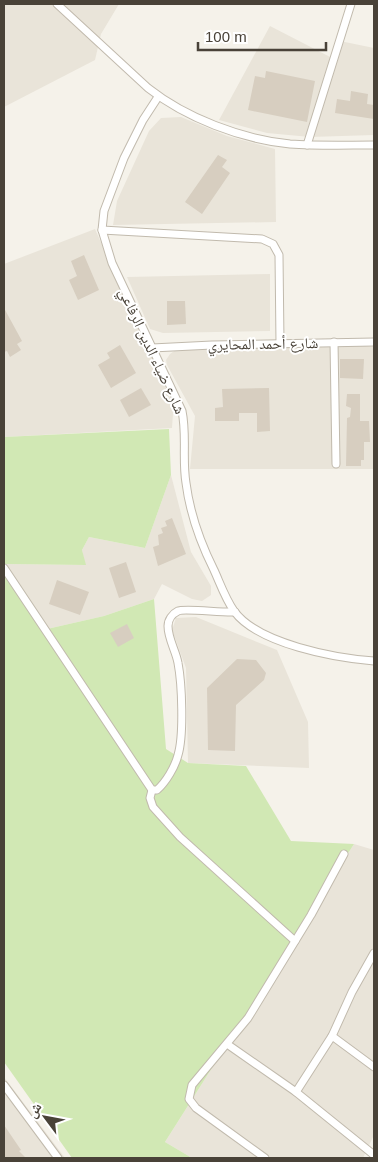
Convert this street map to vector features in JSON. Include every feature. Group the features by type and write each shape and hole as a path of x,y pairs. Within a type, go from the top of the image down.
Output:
{"street":[{"path":"57,4 158,97 220,127 266,140 308,145 374,145"},
{"path":"308,145 351,4"},
{"name":"شارع ضياء الدين الرفاعي","path":"158,97 132,140 124,158 104,211 102,230 112,263 183,416 184,472 196,527 235,612"},
{"path":"102,230 224,236 268,241 276,248 279,255 280,343"},
{"path":"334,342 336,464"},
{"name":"شارع أحمد المحايري","path":"152,348 280,343 374,342"},
{"path":"4,568 152,790 150,798 153,808 180,837 295,941"},
{"path":"152,790 157,790 161,786 175,764 180,748 180,681 178,659 169,632 170,618 175,612 184,609 235,612 263,633 293,645 329,656 374,661"},
{"path":"265,1158 196,1108 189,1099 190,1090 195,1079 248,1018 295,941 344,854"},
{"path":"296,1092 332,1036 352,992 374,953"},
{"path":"332,1036 374,1067"},
{"path":"227,1044 296,1092 374,1155"},
{"path":"4,1085 58,1158"}],"shaded area":[{"path":"4,4 119,4 101,34 95,60 4,107"},
{"path":"270,26 334,59 340,41 374,48 374,135 310,137 267,133 219,120"},
{"path":"181,117 227,136 275,149 276,222 113,225 117,201 149,131 161,118"},
{"path":"95,229 176,411 173,413 172,428 4,437 4,264"},
{"path":"270,274 270,331 163,333 150,329 127,277"},
{"path":"334,342 374,347 374,469 190,469 195,416 167,365 166,360 170,354 177,349"},
{"path":"171,475 191,552 211,586 211,595 202,601 192,599 162,584 154,599 104,616 47,629 4,569 4,564 85,565 82,550 89,537 145,548"},
{"path":"196,617 277,650 308,722 309,768 188,763 186,668 172,630 176,618"},
{"path":"354,844 374,850 374,1135 363,1158 192,1158 165,1142"},
{"path":"4,1077 65,1158 4,1158"}],"green space":[{"path":"169,429 171,475 145,548 89,537 82,550 86,565 4,564 4,437"},
{"path":"4,569 47,629 104,616 154,599 166,749 188,763 246,766 291,841 354,844 165,1142 192,1158 72,1158 4,1062"}],"building":[{"path":"266,71 315,81 307,122 248,110 255,76 265,78"},
{"path":"351,91 368,94 367,104 374,105 374,119 335,113 337,99 350,101"},
{"path":"218,155 227,160 222,167 230,173 202,214 185,202"},
{"path":"84,255 99,290 78,300 69,280 77,276 71,261"},
{"path":"167,301 185,301 186,324 167,325"},
{"path":"4,308 22,341 17,344 21,350 10,357 7,351 4,352"},
{"path":"120,345 136,373 111,388 98,365 110,358 107,353"},
{"path":"340,359 364,359 363,379 340,378"},
{"path":"141,388 151,405 129,417 120,400"},
{"path":"269,388 270,431 257,432 257,413 239,413 239,421 215,421 215,408 223,407 222,389"},
{"path":"347,394 360,394 360,421 369,421 370,442 364,442 364,460 361,460 361,466 346,466 347,418 350,417 351,408 346,406"},
{"path":"172,518 186,554 158,566 153,547 159,545 158,535 163,533 161,528 167,526 165,521"},
{"path":"126,562 136,592 119,598 109,568"},
{"path":"57,580 89,592 80,615 49,604"},
{"path":"127,624 134,638 118,647 110,633"},
{"path":"237,659 256,660 266,673 264,680 236,705 235,751 208,750 207,688"},
{"path":"4,1125 21,1150 19,1151 26,1158 4,1158"}]}
